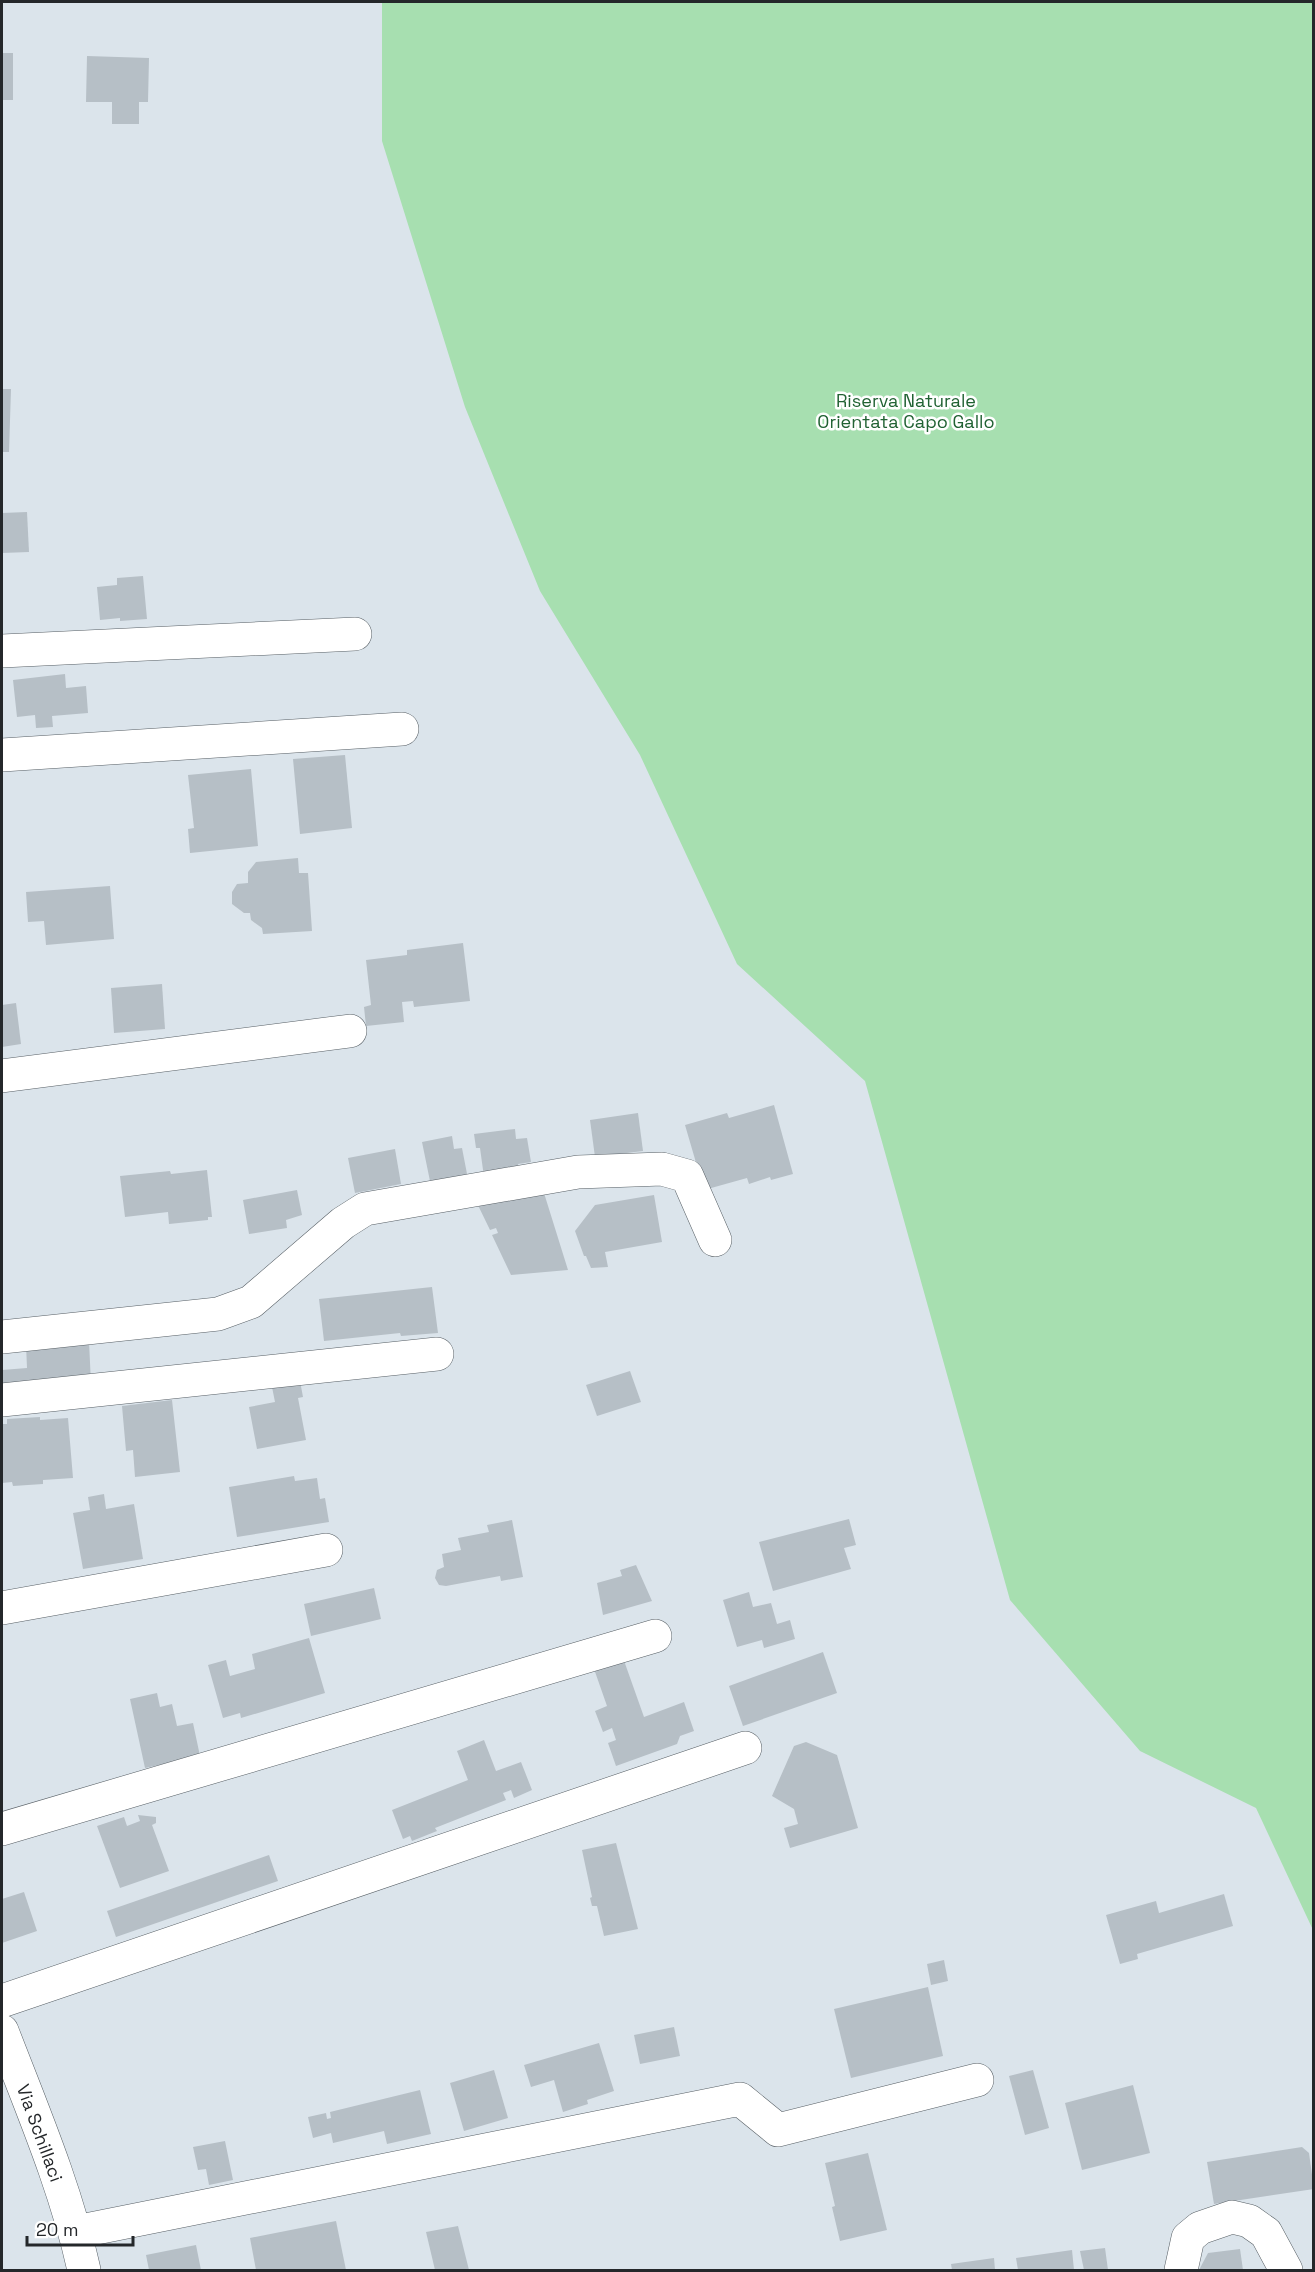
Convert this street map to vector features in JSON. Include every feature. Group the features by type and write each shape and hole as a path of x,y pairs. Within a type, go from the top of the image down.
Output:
{"street":[{"path":"2,651 355,634"},
{"path":"2,756 402,729"},
{"path":"2,1076 350,1031"},
{"path":"2,1337 218,1314 251,1302 343,1223 365,1209 578,1172 662,1169 687,1176 715,1240"},
{"path":"2,1400 437,1354"},
{"path":"2,1608 326,1550"},
{"path":"2,1829 655,1636"},
{"path":"2,2001 746,1748"},
{"name":"Via Schillaci","path":"2,2031 76,2232 84,2271"},
{"path":"76,2232 740,2099 778,2130 977,2080"},
{"path":"1181,2271 1188,2238 1200,2228 1232,2217 1249,2221 1266,2233 1286,2271"}],"green space":[{"name":"Riserva Naturale Orientata Capo Gallo","path":"382,2 1313,2 1313,1930 1256,1808 1140,1751 1010,1600 865,1081 737,964 640,755 540,591 465,407 382,141"}],"building":[{"path":"2,53 13,53 13,100 2,100"},
{"path":"87,56 149,58 148,102 139,102 139,124 112,124 112,102 86,102"},
{"path":"2,389 11,389 9,452 2,452"},
{"path":"27,512 29,552 2,553 2,513"},
{"path":"143,576 147,619 100,620 97,587 117,585 117,578"},
{"path":"65,674 66,688 86,686 88,713 52,716 53,727 36,728 35,715 17,717 13,680"},
{"path":"345,755 352,828 300,834 293,759"},
{"path":"251,769 258,846 190,853 188,829 194,828 188,775"},
{"path":"298,858 299,873 308,873 312,931 263,934 262,928 251,920 250,913 244,913 232,904 232,892 237,884 248,883 248,872 256,862"},
{"path":"110,886 114,939 46,945 44,921 28,922 26,892"},
{"path":"463,943 470,1001 414,1007 413,1001 402,1002 404,1022 366,1026 364,1007 371,1005 366,960 407,955 407,950"},
{"path":"162,984 165,1029 114,1033 111,988"},
{"path":"16,1003 21,1044 2,1047 2,1005"},
{"path":"774,1105 793,1174 771,1180 770,1177 749,1184 747,1178 704,1190 685,1125 727,1113 729,1118"},
{"path":"638,1113 643,1151 595,1157 590,1120"},
{"path":"515,1129 516,1139 527,1138 531,1162 518,1164 520,1173 484,1177 480,1148 476,1148 474,1134"},
{"path":"452,1136 454,1149 462,1148 468,1179 431,1186 422,1142"},
{"path":"395,1149 401,1184 355,1193 348,1158"},
{"path":"207,1170 212,1217 208,1217 208,1220 169,1224 168,1212 125,1217 120,1176"},
{"path":"297,1190 302,1215 286,1220 287,1228 249,1234 243,1200"},
{"path":"544,1193 568,1270 511,1275 492,1235 498,1233 496,1228 490,1230 474,1197"},
{"path":"654,1195 662,1242 605,1252 608,1267 591,1268 575,1231 595,1205"},
{"path":"432,1287 438,1333 401,1336 400,1333 324,1341 319,1299"},
{"path":"89,1341 91,1384 2,1389 2,1370 27,1368 26,1344"},
{"path":"630,1371 641,1402 597,1416 586,1385"},
{"path":"300,1381 303,1397 298,1398 306,1440 257,1449 249,1407 275,1402 272,1387"},
{"path":"172,1400 180,1472 135,1477 133,1450 126,1451 122,1406"},
{"path":"40,1417 40,1420 68,1418 73,1478 43,1480 43,1484 13,1486 12,1482 2,1483 2,1424 7,1424 7,1419"},
{"path":"294,1476 295,1481 317,1478 320,1499 325,1498 329,1522 237,1537 229,1487"},
{"path":"104,1494 106,1509 134,1504 143,1559 83,1569 73,1513 90,1510 88,1497"},
{"path":"849,1519 856,1545 844,1548 851,1569 773,1591 759,1542"},
{"path":"512,1520 523,1577 501,1581 500,1576 446,1586 439,1585 435,1578 437,1570 444,1567 442,1554 461,1550 458,1538 489,1532 487,1525"},
{"path":"636,1565 652,1601 603,1615 597,1583 622,1576 620,1570"},
{"path":"374,1588 381,1619 311,1636 304,1604"},
{"path":"749,1592 753,1607 771,1603 777,1624 790,1620 795,1639 764,1648 762,1640 737,1647 723,1600"},
{"path":"309,1638 325,1693 241,1718 240,1713 223,1718 208,1665 226,1660 230,1676 255,1669 252,1654"},
{"path":"823,1652 837,1693 743,1726 729,1686"},
{"path":"622,1655 644,1717 684,1702 694,1731 680,1736 677,1744 616,1766 608,1743 616,1740 612,1728 603,1732 595,1711 607,1706 593,1666"},
{"path":"157,1693 160,1707 172,1704 177,1726 193,1723 200,1756 145,1768 130,1699"},
{"path":"484,1740 496,1771 521,1762 532,1790 514,1798 511,1790 503,1793 506,1800 435,1828 437,1831 412,1841 410,1836 403,1839 392,1810 468,1780 457,1751"},
{"path":"806,1742 837,1755 858,1828 790,1848 784,1828 798,1824 794,1809 772,1796 794,1746"},
{"path":"138,1815 156,1817 156,1823 152,1825 169,1871 120,1888 97,1826 124,1817 127,1826 140,1821"},
{"path":"616,1843 638,1929 604,1936 597,1906 592,1906 582,1850"},
{"path":"269,1855 278,1881 116,1937 107,1911"},
{"path":"24,1892 37,1931 2,1943 2,1899"},
{"path":"1224,1894 1233,1926 1137,1954 1138,1959 1120,1964 1106,1915 1156,1901 1159,1913"},
{"path":"944,1960 948,1981 931,1985 927,1964"},
{"path":"928,1987 943,2056 851,2078 834,2009"},
{"path":"674,2027 680,2056 640,2064 634,2035"},
{"path":"599,2043 614,2091 587,2100 588,2104 563,2112 554,2080 531,2087 524,2065"},
{"path":"494,2070 508,2118 464,2131 450,2083"},
{"path":"1033,2070 1049,2128 1025,2135 1009,2076"},
{"path":"1133,2085 1150,2153 1082,2170 1065,2103"},
{"path":"420,2090 431,2134 387,2144 384,2131 333,2143 331,2133 313,2138 308,2117 326,2113 327,2119 331,2118 330,2112"},
{"path":"225,2141 233,2180 209,2185 206,2169 198,2170 193,2147"},
{"path":"1302,2147 1309,2153 1314,2189 1214,2204 1207,2162"},
{"path":"868,2153 887,2230 840,2241 825,2163"},
{"path":"336,2221 346,2270 256,2270 250,2238"},
{"path":"458,2226 469,2270 435,2270 426,2232"},
{"path":"196,2245 201,2270 149,2270 146,2255"},
{"path":"1105,2248 1108,2270 1084,2270 1080,2251"},
{"path":"1240,2249 1243,2270 1199,2270 1208,2253"},
{"path":"1072,2250 1074,2270 1018,2270 1016,2258"},
{"path":"994,2258 995,2270 952,2270 951,2264"}]}
